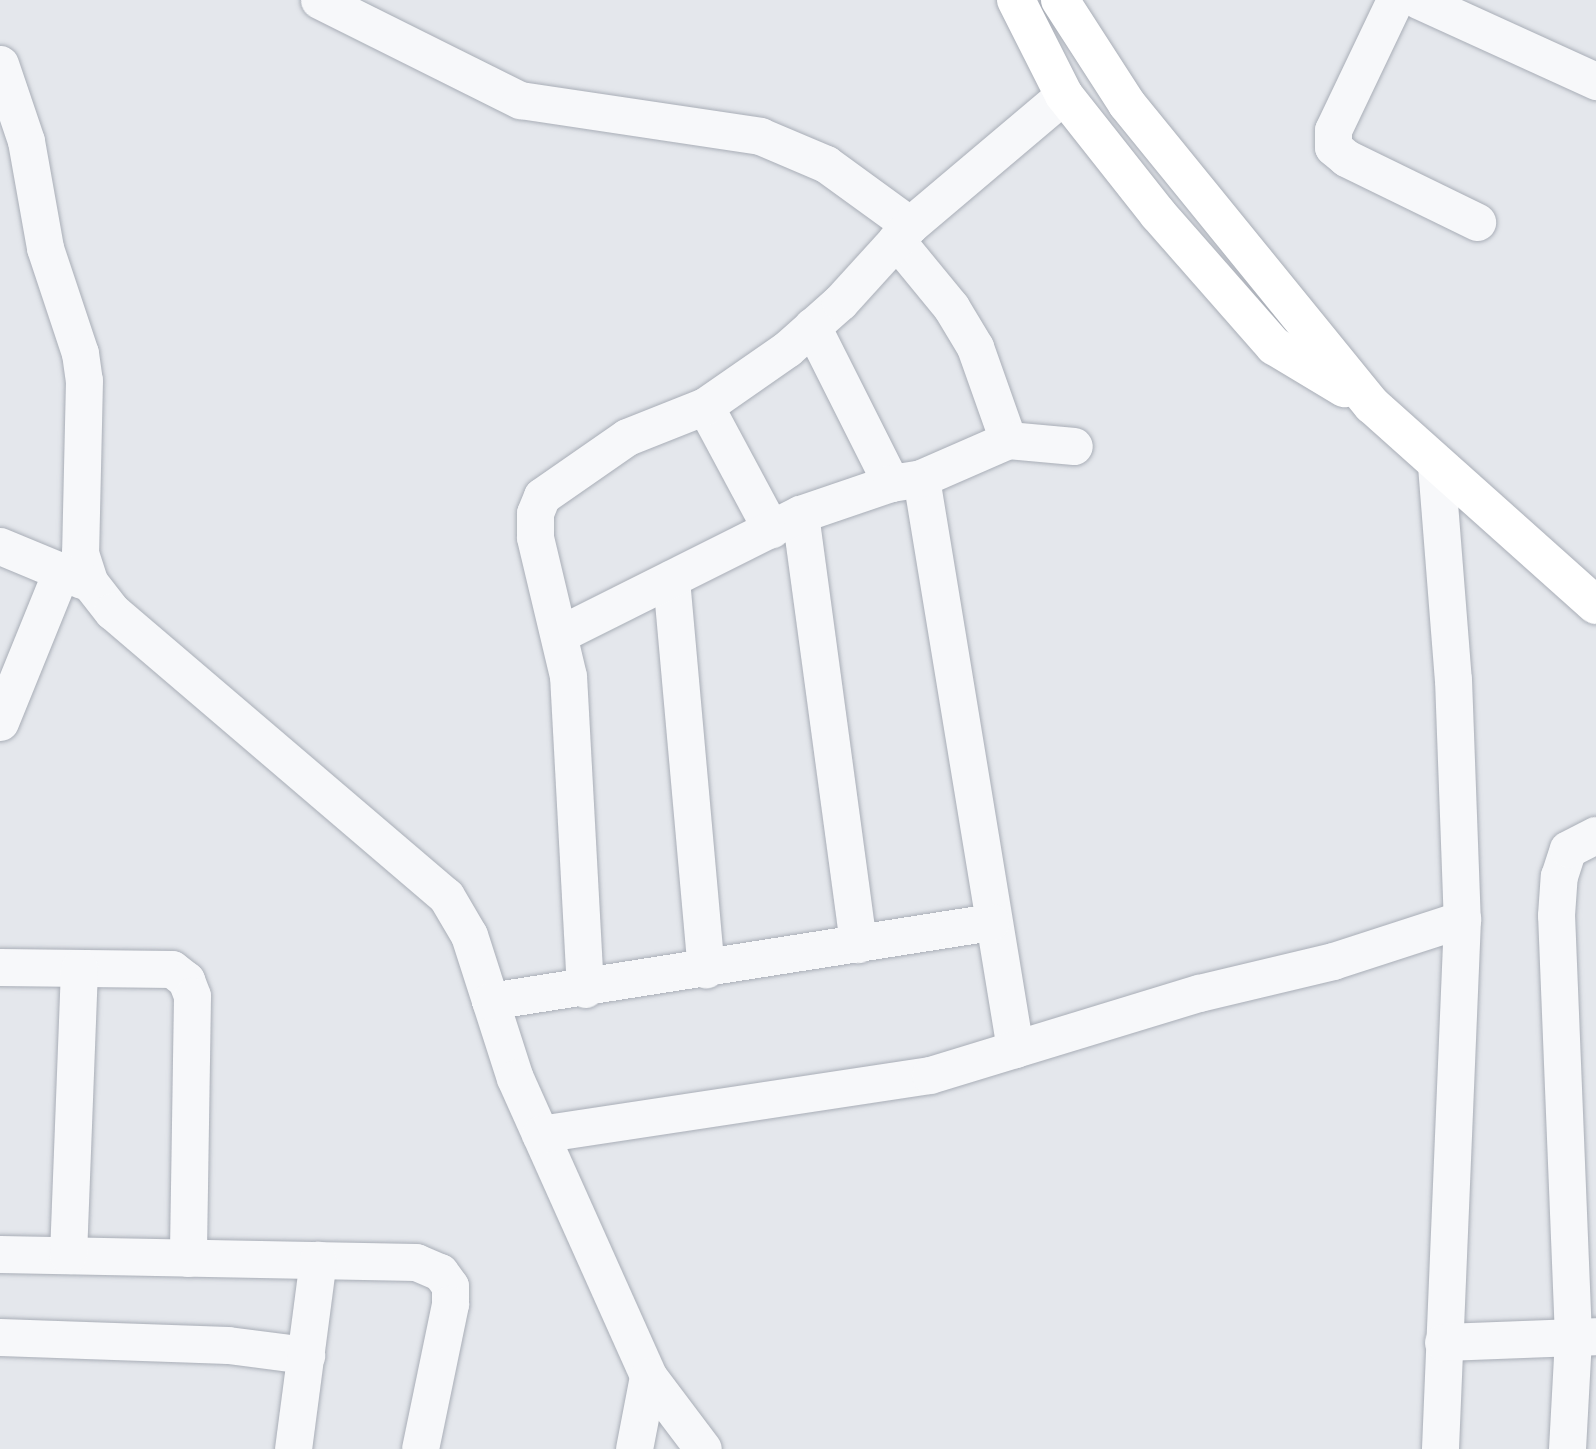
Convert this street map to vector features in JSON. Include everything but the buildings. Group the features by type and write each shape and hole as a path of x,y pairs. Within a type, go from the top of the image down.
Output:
{"main road":[{"path":"1016,0 1064,95 1158,214 1274,346 1372,405"},
{"path":"1060,0 1127,104 1372,405 1436,465 1544,555 1596,605"}],"street":[{"path":"319,0 520,100 760,136 826,164 903,233 975,347 1008,440"},
{"path":"1395,0 1333,130 1333,147 1346,158 1477,222"},
{"path":"1418,0 1596,81"},
{"path":"0,64 26,141 45,248 80,353 84,380 80,554 75,578 0,722"},
{"path":"584,989 568,676 535,537 535,513 542,496 627,437 705,406 812,327 903,233 1064,95"},
{"path":"812,327 906,480 1015,1049"},
{"path":"705,406 785,521 858,944"},
{"path":"560,634 785,521 906,480 1008,440 1074,446"},
{"path":"1436,465 1453,678 1462,919 1440,1449"},
{"path":"0,546 75,578 446,896 469,935 515,1078 649,1376 703,1449"},
{"path":"671,579 706,969"},
{"path":"1567,1449 1585,1336 1556,915 1559,876 1568,849 1596,835"},
{"path":"540,1134 930,1075 1199,993 1333,961 1462,919"},
{"path":"489,1001 584,989 991,922"},
{"path":"0,967 172,969 186,980 192,996 188,1258"},
{"path":"68,1255 79,968"},
{"path":"0,1254 416,1262 440,1272 450,1286 420,1449"},
{"path":"293,1449 317,1260"},
{"path":"1443,1342 1585,1336"},
{"path":"0,1337 228,1345 306,1355"},
{"path":"634,1449 649,1376"}]}
